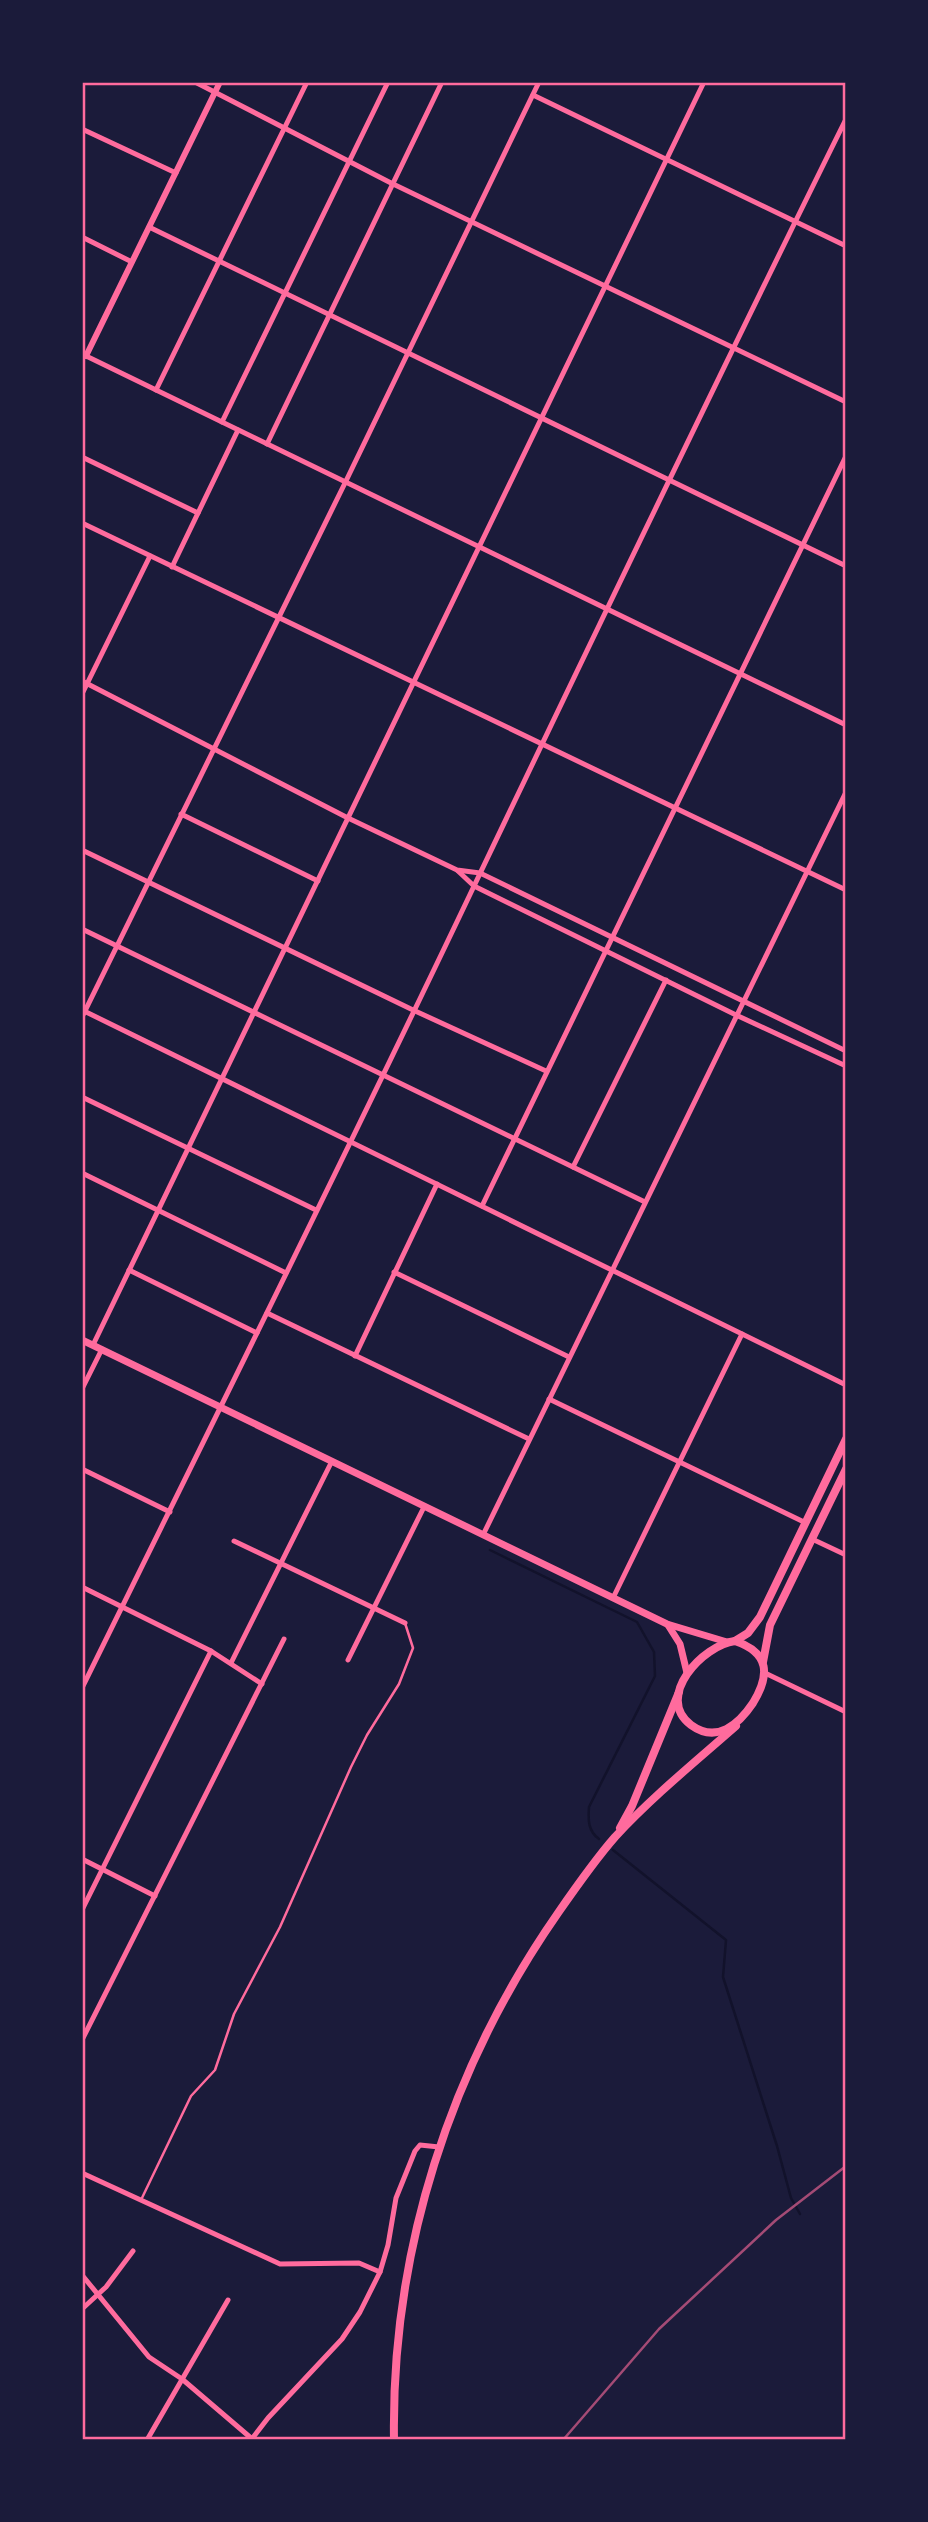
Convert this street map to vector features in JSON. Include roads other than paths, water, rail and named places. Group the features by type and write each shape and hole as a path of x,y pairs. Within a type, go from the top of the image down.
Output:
{"main road":[{"path":"82,1340 667,1624 752,1649 763,1662"},
{"path":"615,1838 632,1807 687,1673 702,1657 748,1633 760,1617 846,1439"},
{"path":"394,2440 395,2369 401,2312 420,2210 464,2079 526,1959 575,1888 615,1838 644,1808 736,1726 759,1693 765,1673 763,1662 770,1625 846,1469"},
{"path":"667,1624 680,1644 687,1673"},
{"path":"678,1692 684,1719 694,1727 707,1732 736,1726"}],"street":[{"path":"195,82 391,183 846,402"},
{"path":"220,82 83,358 239,430 846,726"},
{"path":"156,390 307,82"},
{"path":"222,422 388,82"},
{"path":"267,444 442,82"},
{"path":"539,82 345,483 83,1013 846,1384"},
{"path":"93,1345 704,82"},
{"path":"533,95 846,246"},
{"path":"82,1688 222,1408 605,609 846,119"},
{"path":"82,129 176,173"},
{"path":"149,227 846,566"},
{"path":"82,237 131,262"},
{"path":"172,567 239,430"},
{"path":"482,1206 846,456"},
{"path":"82,457 198,513"},
{"path":"82,523 846,890"},
{"path":"82,694 85,682 150,556"},
{"path":"85,682 348,818 457,870 474,886 846,1066"},
{"path":"484,1535 846,792"},
{"path":"181,814 318,881"},
{"path":"82,850 546,1071"},
{"path":"457,870 480,873 846,1051"},
{"path":"82,929 645,1202"},
{"path":"573,1167 666,980"},
{"path":"82,1097 316,1210"},
{"path":"82,1173 286,1273"},
{"path":"355,1356 437,1184"},
{"path":"129,1270 257,1333"},
{"path":"394,1272 569,1357"},
{"path":"267,1313 529,1439"},
{"path":"613,1598 742,1334"},
{"path":"82,1389 102,1349"},
{"path":"549,1399 806,1523"},
{"path":"231,1663 332,1461"},
{"path":"82,1469 170,1512"},
{"path":"348,1660 424,1507"},
{"path":"811,1539 846,1555"},
{"path":"234,1541 405,1623"},
{"path":"82,1587 211,1651 262,1684"},
{"path":"82,2040 285,1639"},
{"path":"82,1909 211,1651"},
{"path":"765,1673 846,1712"},
{"path":"82,1859 155,1896"},
{"path":"82,2275 149,2357 183,2379 251,2439 268,2417 342,2339 360,2312 380,2272 388,2245 396,2198 415,2151 420,2145 439,2147"},
{"path":"82,2173 279,2264 359,2263 380,2272"},
{"path":"82,2309 106,2287 132,2251"},
{"path":"147,2440 228,2300"}],"lane":[{"path":"141,2200 191,2096 215,2070 234,2014 280,1927 351,1767 367,1735 399,1684 413,1648 405,1623"}],"waterway":[{"path":"490,1550 637,1622 654,1652 655,1676 589,1807 590,1825 599,1839"},
{"path":"613,1850 726,1940 723,1977 791,2198 800,2214"}],"railway":[{"path":"563,2440 659,2329 776,2220 846,2166"}]}
